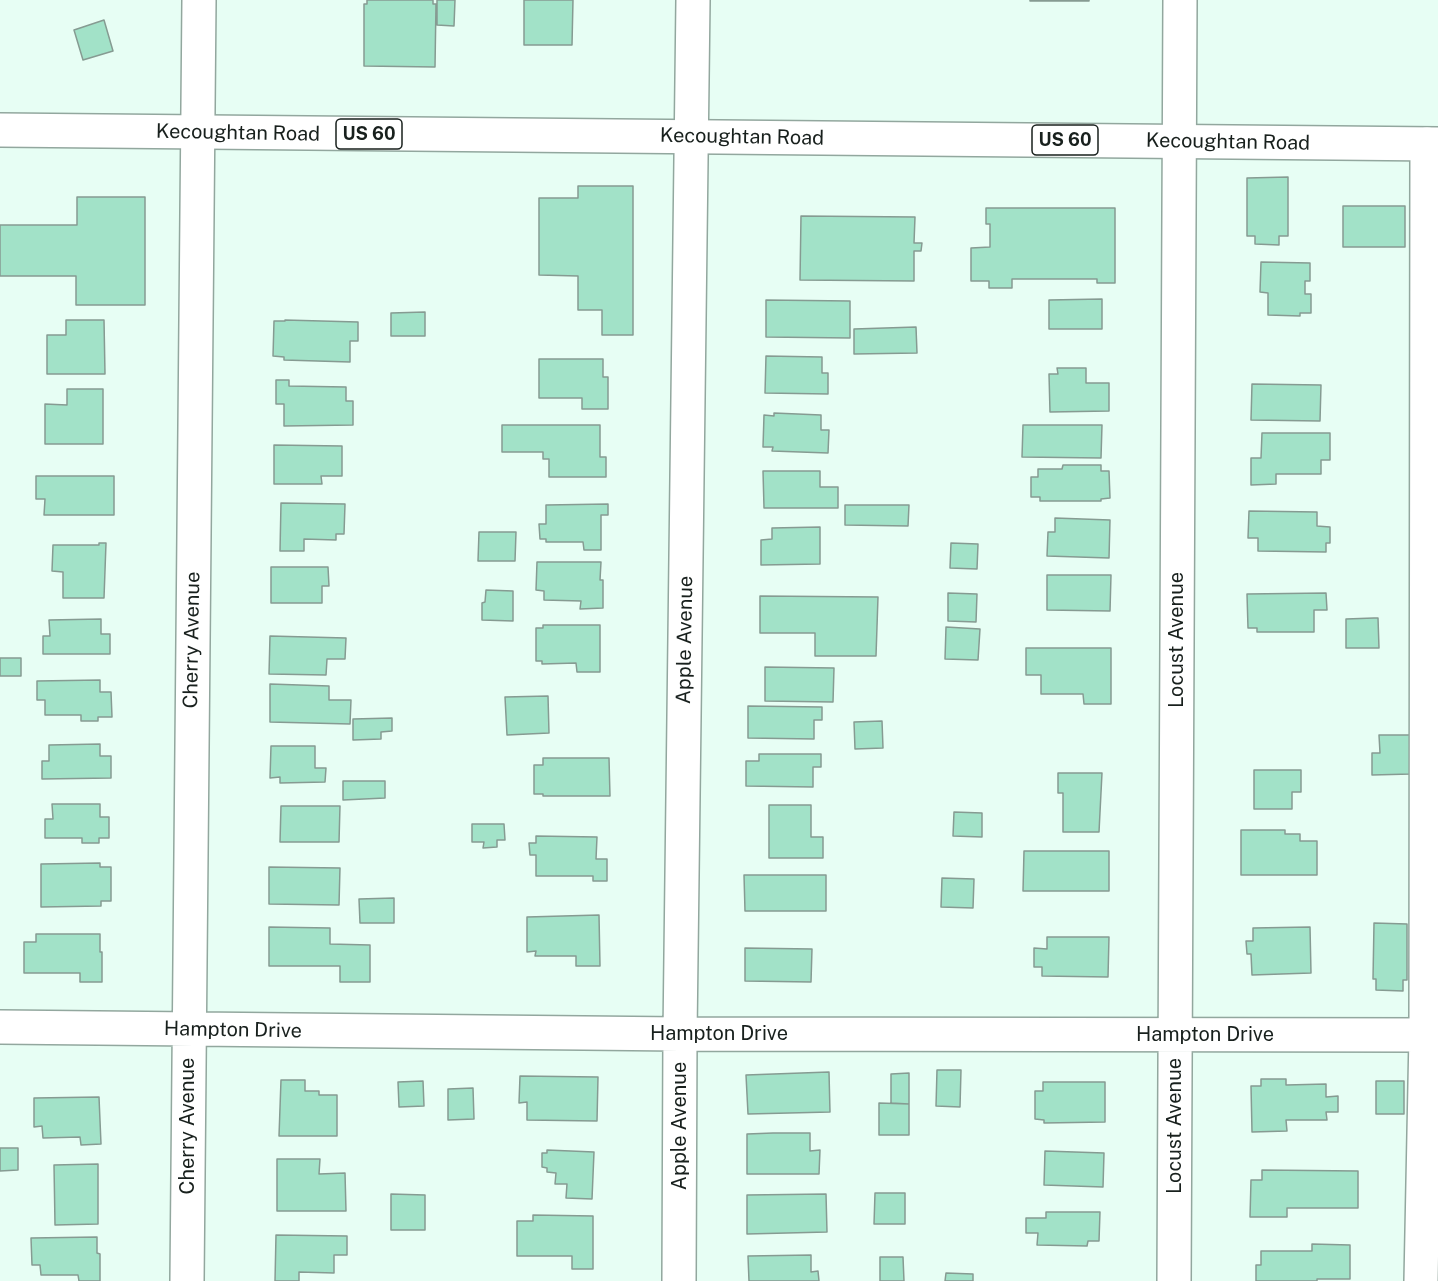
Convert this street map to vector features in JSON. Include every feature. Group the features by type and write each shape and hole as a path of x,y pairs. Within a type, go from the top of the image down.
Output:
{"street":[{"name":"Cherry Avenue","path":"187,1281 199,0"},
{"name":"Apple Avenue","path":"679,1281 693,0"},
{"name":"Locust Avenue","path":"1174,1281 1180,0"},
{"name":"Kecoughtan Road","path":"0,130 1433,144"},
{"path":"1421,1281 1432,1035 1433,144"},
{"name":"Hampton Drive","path":"0,1027 680,1034 1432,1035"}],"building":[{"path":"367,0 433,0 433,4 436,4 435,67 364,66 364,4 367,4"},
{"path":"437,0 455,0 454,26 437,25"},
{"path":"524,0 573,0 572,45 524,45"},
{"path":"1030,0 1089,1 1030,1"},
{"path":"104,20 113,51 83,60 74,30"},
{"path":"1288,177 1288,236 1279,236 1279,245 1255,244 1255,236 1247,236 1247,178"},
{"path":"578,186 633,186 633,335 602,335 602,310 578,310 578,276 539,275 539,198 578,198"},
{"path":"77,197 145,197 145,305 76,305 76,276 0,276 0,225 77,225"},
{"path":"1343,206 1405,206 1405,247 1343,247"},
{"path":"986,208 1115,208 1115,283 1097,283 1097,279 1012,279 1012,288 989,288 989,281 971,281 971,248 990,247 990,224 986,224"},
{"path":"801,216 915,217 914,243 922,243 921,251 914,251 914,281 800,280"},
{"path":"1261,262 1310,263 1310,281 1305,281 1305,294 1311,294 1311,313 1300,313 1300,316 1268,315 1268,293 1260,292"},
{"path":"1102,299 1102,329 1049,329 1049,300"},
{"path":"766,300 850,301 850,338 766,337"},
{"path":"425,312 425,336 391,336 391,313"},
{"path":"66,320 104,320 105,374 47,374 47,335 66,335"},
{"path":"274,321 358,322 358,341 350,341 350,362 284,360 284,357 273,356"},
{"path":"916,327 917,353 854,354 854,329"},
{"path":"766,356 822,357 822,373 828,373 828,394 765,393"},
{"path":"539,359 603,359 603,377 608,377 608,409 582,409 582,398 539,398"},
{"path":"1057,368 1086,368 1086,383 1109,383 1109,411 1050,412 1049,374 1058,374"},
{"path":"276,380 289,380 289,386 346,387 346,401 353,401 353,425 284,426 284,404 276,404"},
{"path":"1252,384 1321,385 1320,421 1251,420"},
{"path":"67,389 103,389 103,444 45,444 45,404 67,405"},
{"path":"774,413 821,415 821,430 829,430 828,453 772,451 773,447 763,447 764,415 774,416"},
{"path":"502,425 600,425 600,457 606,457 606,477 549,477 549,459 543,459 543,452 502,452"},
{"path":"1023,425 1102,425 1101,458 1022,457"},
{"path":"1262,433 1330,433 1330,460 1321,460 1321,474 1276,474 1276,484 1251,485 1251,458 1261,458"},
{"path":"274,445 342,446 342,476 321,476 322,484 274,484"},
{"path":"1063,465 1101,465 1101,471 1109,471 1110,498 1101,499 1101,501 1040,501 1040,497 1031,497 1031,477 1038,477 1038,469 1062,469"},
{"path":"763,471 820,471 820,487 838,487 838,508 764,508"},
{"path":"36,476 114,476 114,515 44,515 45,499 36,499"},
{"path":"281,503 345,504 344,534 336,534 336,540 304,539 304,551 280,551"},
{"path":"608,504 608,515 601,515 601,550 584,550 583,542 546,542 546,539 540,539 539,524 546,524 546,505"},
{"path":"845,505 909,505 908,526 845,525"},
{"path":"1249,511 1317,512 1317,526 1330,527 1330,543 1326,543 1326,552 1258,551 1258,538 1248,538"},
{"path":"1055,518 1110,520 1109,558 1047,556 1048,532 1055,532"},
{"path":"820,527 820,564 761,565 761,540 772,539 772,528"},
{"path":"479,532 516,532 515,561 478,561"},
{"path":"99,543 106,543 104,598 63,598 63,572 52,571 53,545 99,545"},
{"path":"951,543 978,544 977,569 950,568"},
{"path":"537,562 601,562 603,608 580,609 581,601 544,600 544,591 536,590"},
{"path":"271,567 328,567 329,586 322,586 322,603 271,603"},
{"path":"1047,575 1111,575 1110,611 1047,610"},
{"path":"486,590 513,591 513,621 482,620 482,603 485,602"},
{"path":"948,593 977,594 976,622 948,621"},
{"path":"1326,593 1327,610 1314,610 1314,632 1257,632 1257,628 1248,628 1247,594"},
{"path":"760,596 878,597 876,656 815,656 815,633 760,633"},
{"path":"1378,618 1379,648 1346,648 1346,619"},
{"path":"101,619 101,634 110,634 110,654 43,654 43,636 50,636 49,620"},
{"path":"543,625 600,625 600,672 577,672 576,663 542,664 542,661 536,661 536,628 543,628"},
{"path":"946,627 980,629 978,660 945,659"},
{"path":"270,636 346,638 345,659 327,659 326,675 269,674"},
{"path":"1026,648 1111,648 1111,704 1084,704 1083,694 1041,694 1041,675 1026,675"},
{"path":"0,658 21,658 21,676 0,676"},
{"path":"765,667 834,668 833,702 765,701"},
{"path":"100,680 100,692 111,692 112,717 98,717 98,721 81,721 81,715 45,715 45,700 37,700 37,681"},
{"path":"270,684 329,686 329,700 351,700 350,724 270,722"},
{"path":"548,696 549,733 507,735 505,697"},
{"path":"748,706 822,707 822,720 814,720 814,739 748,738"},
{"path":"392,718 392,731 381,732 381,739 353,740 353,719"},
{"path":"882,721 883,748 855,749 854,722"},
{"path":"1379,735 1411,735 1411,774 1372,775 1372,753 1380,753"},
{"path":"100,744 100,756 111,756 111,778 42,779 42,761 49,761 49,745"},
{"path":"271,746 315,746 315,768 326,768 325,782 280,783 280,777 270,778"},
{"path":"759,754 821,754 821,767 813,767 813,787 746,786 746,761 759,761"},
{"path":"543,758 609,758 610,796 534,794 534,765 543,765"},
{"path":"1254,770 1301,770 1301,792 1292,792 1292,809 1254,809"},
{"path":"1058,773 1102,773 1099,832 1063,832 1063,793 1058,793"},
{"path":"343,781 385,781 385,798 343,800"},
{"path":"52,804 100,804 100,817 109,817 109,838 99,838 99,843 82,843 82,838 45,838 45,819 53,819"},
{"path":"769,805 811,805 811,837 823,837 823,858 769,858"},
{"path":"281,806 340,806 339,842 280,842"},
{"path":"954,812 982,813 982,837 953,836"},
{"path":"472,824 504,824 505,840 497,840 497,847 483,848 484,842 472,842"},
{"path":"1241,830 1285,830 1285,834 1300,834 1300,841 1317,841 1317,875 1241,875"},
{"path":"536,836 597,837 596,859 607,859 607,881 593,881 593,876 536,876 536,855 530,855 529,843 536,843"},
{"path":"1024,851 1109,851 1109,891 1023,891"},
{"path":"100,863 100,867 111,867 111,901 101,901 101,906 41,907 41,864"},
{"path":"269,867 340,868 339,905 269,904"},
{"path":"744,875 826,875 826,911 745,911"},
{"path":"942,878 974,879 973,908 941,907"},
{"path":"394,898 394,923 360,923 359,899"},
{"path":"599,915 600,966 576,966 576,956 535,956 536,951 527,952 527,917"},
{"path":"1374,923 1407,924 1407,980 1403,980 1403,991 1376,990 1376,979 1373,979"},
{"path":"269,927 330,928 330,944 370,945 370,982 340,982 340,966 269,966"},
{"path":"1310,927 1311,973 1252,975 1251,954 1247,954 1246,941 1253,941 1253,928"},
{"path":"36,934 100,934 102,982 80,982 80,973 24,973 24,942 36,942"},
{"path":"1047,937 1109,937 1108,977 1042,976 1042,967 1034,967 1034,948 1047,949"},
{"path":"745,948 812,949 811,982 745,981"},
{"path":"937,1070 961,1070 960,1107 936,1106"},
{"path":"829,1072 830,1112 748,1114 746,1075"},
{"path":"909,1073 909,1104 891,1103 891,1074"},
{"path":"520,1076 598,1077 597,1121 527,1120 527,1102 519,1103"},
{"path":"1261,1079 1286,1079 1286,1085 1326,1084 1326,1097 1338,1096 1338,1112 1326,1112 1327,1120 1286,1120 1287,1131 1252,1132 1251,1086 1261,1086"},
{"path":"281,1080 305,1080 305,1091 319,1091 319,1095 337,1095 337,1136 279,1136"},
{"path":"423,1081 424,1106 399,1107 398,1082"},
{"path":"1376,1081 1404,1081 1404,1114 1376,1114"},
{"path":"1043,1082 1105,1082 1105,1122 1044,1123 1044,1120 1035,1119 1035,1091 1043,1091"},
{"path":"473,1088 474,1119 448,1120 448,1089"},
{"path":"99,1097 101,1144 81,1145 80,1137 43,1138 42,1126 34,1127 34,1098"},
{"path":"879,1103 909,1104 909,1135 879,1135"},
{"path":"810,1133 810,1151 820,1150 819,1174 747,1174 747,1134"},
{"path":"0,1148 18,1148 18,1170 0,1171"},
{"path":"547,1150 594,1152 592,1199 566,1198 567,1184 555,1184 556,1173 547,1172 547,1168 542,1167 542,1153 547,1153"},
{"path":"1045,1151 1104,1153 1103,1187 1044,1185"},
{"path":"277,1159 320,1159 319,1174 345,1173 346,1211 277,1211"},
{"path":"98,1164 98,1224 55,1225 54,1165"},
{"path":"1262,1170 1358,1171 1358,1208 1287,1208 1287,1217 1250,1217 1251,1180 1262,1180"},
{"path":"875,1193 905,1193 905,1224 874,1224"},
{"path":"391,1194 425,1195 425,1230 391,1230"},
{"path":"826,1194 827,1232 747,1234 747,1195"},
{"path":"1046,1212 1100,1212 1099,1241 1088,1241 1087,1246 1037,1245 1038,1233 1026,1233 1026,1218 1046,1218"},
{"path":"533,1215 593,1216 593,1269 572,1269 572,1256 517,1256 517,1221 533,1221"},
{"path":"276,1235 347,1236 347,1255 334,1255 334,1273 299,1272 299,1281 275,1281"},
{"path":"97,1237 97,1253 100,1254 100,1281 79,1281 78,1275 41,1275 40,1265 32,1265 31,1238"},
{"path":"1312,1244 1350,1245 1350,1279 1256,1281 1256,1265 1261,1265 1261,1251 1312,1251"},
{"path":"811,1255 811,1272 818,1271 819,1281 749,1281 748,1256"},
{"path":"880,1257 903,1257 904,1281 880,1281"},
{"path":"946,1273 973,1274 973,1281 945,1281"}]}
